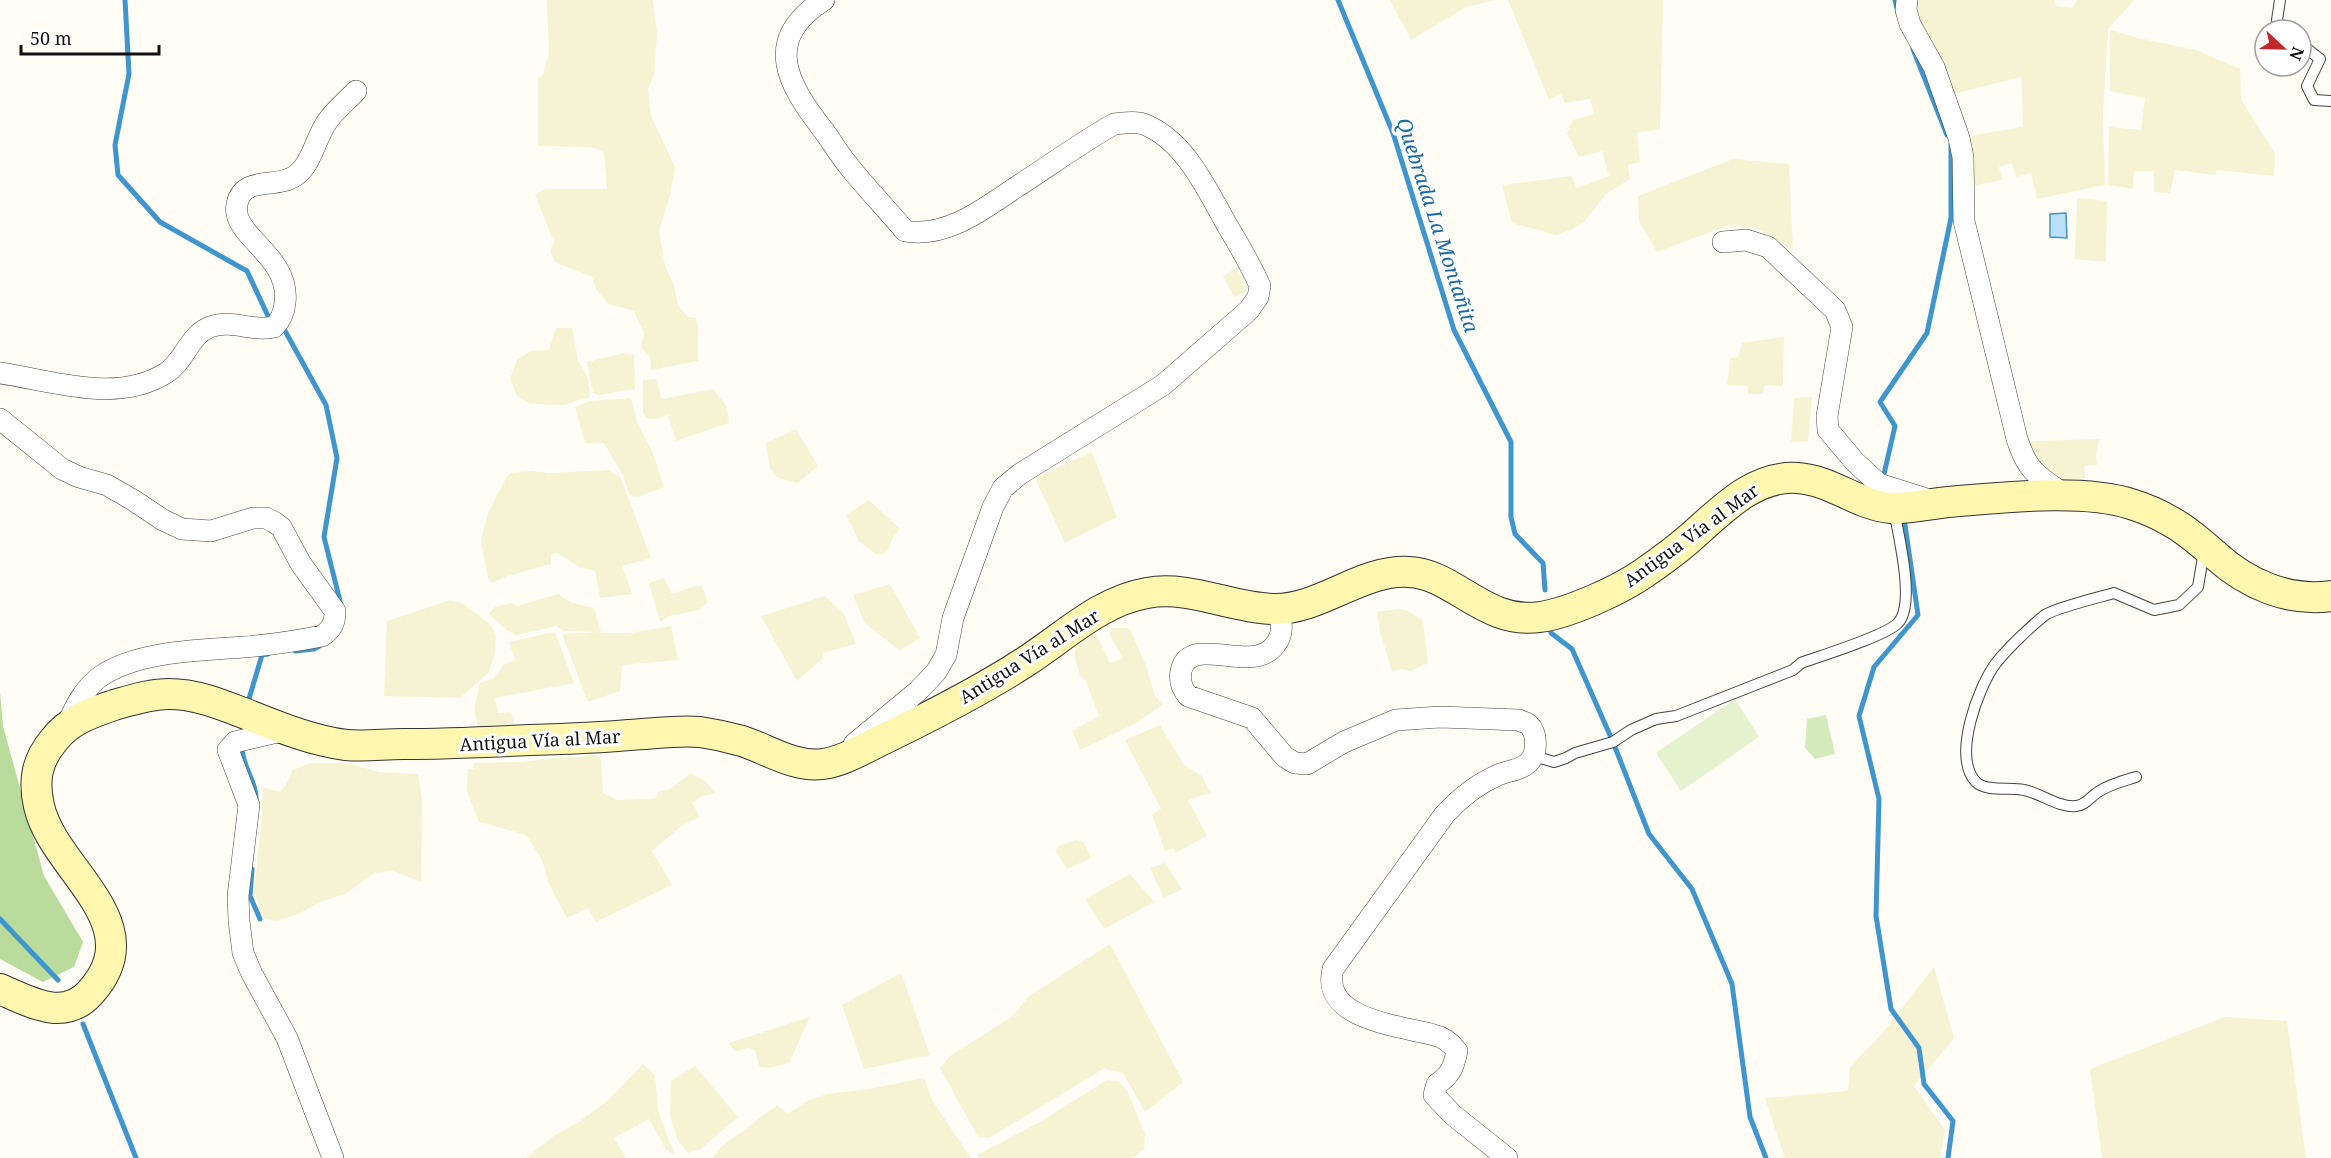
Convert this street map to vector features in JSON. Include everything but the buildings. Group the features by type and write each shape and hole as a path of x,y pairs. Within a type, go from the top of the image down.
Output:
{"main road":[{"name":"Antigua Vía al Mar","path":"0,989 52,1009 72,1008 87,997 105,974 111,950 111,933 97,901 42,818 36,776 39,761 67,725 91,713 128,701 168,694 201,698 286,730 347,745 450,744 630,735 678,730 707,733 740,741 808,764 832,762 940,711 1022,664 1087,619 1137,594 1164,590 1278,610 1312,602 1376,577 1411,572 1429,576 1479,605 1509,616 1539,618 1612,592 1638,578 1736,499 1765,482 1795,478 1834,486 1863,502 1893,508 1988,499 2110,498 2169,520 2205,545 2217,558 2278,594 2313,599 2331,596"}],"street":[{"path":"824,0 810,8 797,23 790,36 787,66 791,82 810,114 848,165 904,231 915,233 931,231 971,216 1114,124 1130,122 1143,124 1167,138 1182,153 1202,180 1260,286 1258,297 1249,309 1163,385 1020,474 1003,488 993,507 953,618 946,655 936,672 918,692 832,762"},
{"path":"1907,0 1906,10 1910,24 1934,67 1959,138 1963,157 1964,221 2017,439 2024,458 2034,474 2068,497"},
{"path":"0,374 81,388 128,388 166,373 178,364 197,335 209,328 229,324 265,329 274,327 283,315 285,297 282,277 268,253 239,222 236,213 239,196 252,185 286,181 296,176 309,157 326,122 356,91"},
{"path":"1724,242 1746,240 1768,247 1835,310 1842,327 1827,416 1828,430 1855,462 1879,484 1939,503"},
{"path":"0,419 62,469 106,485 182,529 211,531 253,518 266,518 274,522 281,527 301,564 335,611 332,628 322,636 246,647 177,651 126,665 100,677 79,699 67,725"},
{"path":"1278,610 1282,627 1278,642 1271,651 1251,657 1236,658 1204,653 1188,659 1181,671 1182,689 1188,696 1252,718 1285,757 1295,763 1307,764 1365,733 1396,720 1418,718 1519,720 1528,724 1532,730 1536,746 1534,756 1527,765 1476,786 1445,814 1338,962 1331,979 1335,995 1342,1003 1363,1017 1408,1031 1436,1035 1449,1042 1457,1051 1452,1070 1437,1084 1434,1095 1453,1115 1507,1158"},
{"path":"286,730 235,742 228,750 249,806 238,896 239,921 243,953 287,1038 333,1158"}],"lane":[{"path":"2277,18 2280,0"},
{"path":"2313,53 2320,59 2313,74"},
{"path":"2311,78 2307,86 2314,100 2331,100"},
{"path":"1534,756 1554,762 1613,742 1630,730 1656,719 1676,716 1738,693 1794,670 1801,663 1867,639 1898,623 1903,614 1907,594 1893,508"},
{"path":"2136,777 2115,783 2098,792 2083,804 2074,807 2062,805 2031,792 2010,788 1986,789 1976,781 1967,763 1965,744 1980,697 1996,664 2047,614 2114,593 2154,610 2179,605 2198,587 2205,545"}],"shaded area":[{"path":"547,0 653,0 657,34 654,75 648,89 651,116 675,167 670,195 659,231 665,266 674,285 678,305 688,317 696,318 698,361 651,370 650,357 641,347 644,333 634,311 608,304 596,289 592,277 555,262 550,251 554,242 535,194 546,189 607,189 604,152 592,147 538,146 538,79 543,74 549,53"},
{"path":"1390,0 1494,0 1466,7 1411,40"},
{"path":"1508,0 1663,0 1660,129 1637,133 1640,162 1628,165 1630,179 1606,194 1585,221 1557,235 1512,223 1502,185 1572,176 1576,188 1609,176 1602,151 1579,157 1567,133 1573,120 1594,114 1590,99 1565,103 1561,94 1549,100"},
{"path":"1912,0 2055,0 2056,6 2073,8 2077,0 2134,0 2108,29 2103,115 2105,185 2037,199 2031,173 2016,177 2012,163 1999,167 2002,180 1971,186 1967,139 1970,136 2023,127 2021,77 1950,95 1916,24"},
{"path":"2110,30 2196,50 2240,69 2241,99 2275,154 2274,176 2217,170 2215,175 2175,170 2170,193 2154,192 2154,171 2134,171 2133,189 2108,185 2109,127 2141,130 2145,98 2110,91"},
{"path":"1733,159 1789,164 1793,250 1756,228 1729,225 1657,252 1639,221 1638,196"},
{"path":"2077,198 2107,201 2106,262 2075,259"},
{"path":"1237,268 1247,291 1234,297 1223,276"},
{"path":"556,328 572,328 578,360 588,379 590,397 563,405 531,404 517,396 510,379 517,360 531,351 549,350"},
{"path":"1784,337 1783,386 1765,385 1763,394 1748,394 1748,386 1727,385 1730,358 1738,357 1742,343"},
{"path":"624,353 634,355 635,389 599,395 593,393 587,362"},
{"path":"656,379 662,399 713,389 727,407 729,423 676,441 668,415 657,419 647,418 643,413 643,380"},
{"path":"1812,397 1808,441 1791,442 1794,398"},
{"path":"631,398 637,422 653,453 664,487 638,497 630,495 622,474 604,443 585,443 575,407 589,401"},
{"path":"796,429 818,466 798,483 778,478 770,469 766,443"},
{"path":"2099,439 2097,465 2084,466 2085,478 2076,479 2060,479 2035,462 2028,441"},
{"path":"1092,452 1117,517 1065,543 1035,478"},
{"path":"609,470 621,478 651,558 622,566 632,594 600,598 595,571 581,568 558,553 551,554 551,564 492,583 488,578 481,541 488,513 507,476 511,473 531,471 549,473"},
{"path":"869,500 900,529 893,537 888,550 877,555 859,541 846,515"},
{"path":"664,578 672,594 702,586 708,602 699,610 669,616 660,622 649,583"},
{"path":"890,584 920,638 900,651 865,623 853,595"},
{"path":"558,594 570,602 594,608 601,633 631,633 671,626 678,660 622,665 620,691 588,702 562,634 599,632 563,631 557,626 516,635 505,629 489,614 495,607 512,603 517,606"},
{"path":"825,596 844,614 856,644 823,653 823,658 797,681 761,616"},
{"path":"450,600 462,603 491,625 496,636 495,652 489,672 460,698 384,696 387,621"},
{"path":"1398,609 1408,611 1423,621 1428,663 1411,671 1401,669 1392,672 1380,631 1377,612"},
{"path":"1112,628 1129,628 1145,663 1155,696 1163,705 1136,723 1080,750 1072,731 1099,716 1086,681 1080,676 1074,655 1077,644 1096,634 1110,663 1123,658 1109,634"},
{"path":"555,632 574,683 495,698 498,713 511,712 514,724 478,727 474,709 480,683 494,678 502,665 515,660 509,642"},
{"path":"1160,725 1184,765 1202,776 1210,793 1188,800 1207,836 1175,853 1173,848 1165,851 1152,815 1161,809 1125,740"},
{"path":"591,755 601,757 603,793 617,800 652,799 657,797 658,792 670,789 691,773 705,781 716,793 702,796 692,803 700,817 681,826 652,851 672,885 596,922 588,908 567,918 549,884 542,860 529,839 523,834 479,822 467,791 468,769 474,769 474,763 523,762"},
{"path":"310,763 348,763 379,772 418,774 422,800 421,882 393,871 374,873 347,893 322,901 300,913 277,921 265,919 254,894 263,787 280,792 293,770"},
{"path":"1076,840 1084,843 1091,858 1067,869 1055,850 1059,846"},
{"path":"1165,863 1182,889 1164,898 1150,868"},
{"path":"1130,874 1154,902 1104,929 1085,899"},
{"path":"1110,944 1183,1082 1145,1112 1123,1073 1103,1069 989,1138 978,1137 940,1068 950,1056 1013,1016 1028,997"},
{"path":"1934,967 1954,1038 1914,1086 1945,1130 1940,1158 1785,1158 1765,1098 1848,1091 1850,1067 1886,1029"},
{"path":"901,973 930,1055 864,1069 842,1005"},
{"path":"810,1017 789,1063 770,1068 760,1067 754,1049 747,1048 735,1052 729,1043"},
{"path":"2225,1017 2287,1021 2306,1158 2102,1158 2090,1069"},
{"path":"643,1064 655,1075 658,1111 675,1156 665,1148 649,1119 614,1138 626,1158 526,1158 555,1135 579,1122 607,1101"},
{"path":"695,1066 738,1117 699,1150 688,1153 678,1141 670,1116 671,1081"},
{"path":"918,1079 925,1080 932,1100 971,1158 713,1158 721,1147 777,1105 788,1114 807,1101 827,1094 869,1089"},
{"path":"1107,1080 1118,1081 1127,1090 1145,1134 1144,1149 1133,1158 978,1158 977,1155 1040,1122"}],"green space":[{"path":"0,692 3,726 44,876 83,942 74,967 43,982 0,959"},
{"path":"1735,699 1759,737 1681,791 1656,753"},
{"path":"1826,715 1835,754 1815,759 1805,748 1807,719"}],"water":[{"path":"2066,213 2067,238 2050,237 2050,214"}],"waterway":[{"path":"125,0 129,74 115,145 118,175 160,222 247,271 268,316 274,321"},
{"name":"Quebrada La Montañita","path":"1338,0 1393,133 1454,330 1511,442 1511,517 1515,534 1543,563 1545,590"},
{"path":"1895,0 1898,13"},
{"path":"1913,49 1947,135"},
{"path":"1884,474 1895,426 1880,402 1927,333 1951,218 1951,144"},
{"path":"284,329 326,405 337,458 324,537 341,605"},
{"path":"1904,518 1918,615 1874,667 1859,716 1879,799 1876,916 1891,1009 1919,1048 1924,1084 1953,1121 1948,1158"},
{"name":"Quebrada La Montañita","path":"1549,625 1551,633 1572,649 1613,742 1649,834 1692,889 1732,984 1750,1117 1766,1158"},
{"path":"295,651 314,649 321,645"},
{"path":"248,702 262,655 268,654"},
{"path":"242,747 244,761 255,789 256,803"},
{"path":"252,869 250,896 260,919"},
{"path":"0,919 58,980"},
{"path":"83,1024 136,1158"}]}
